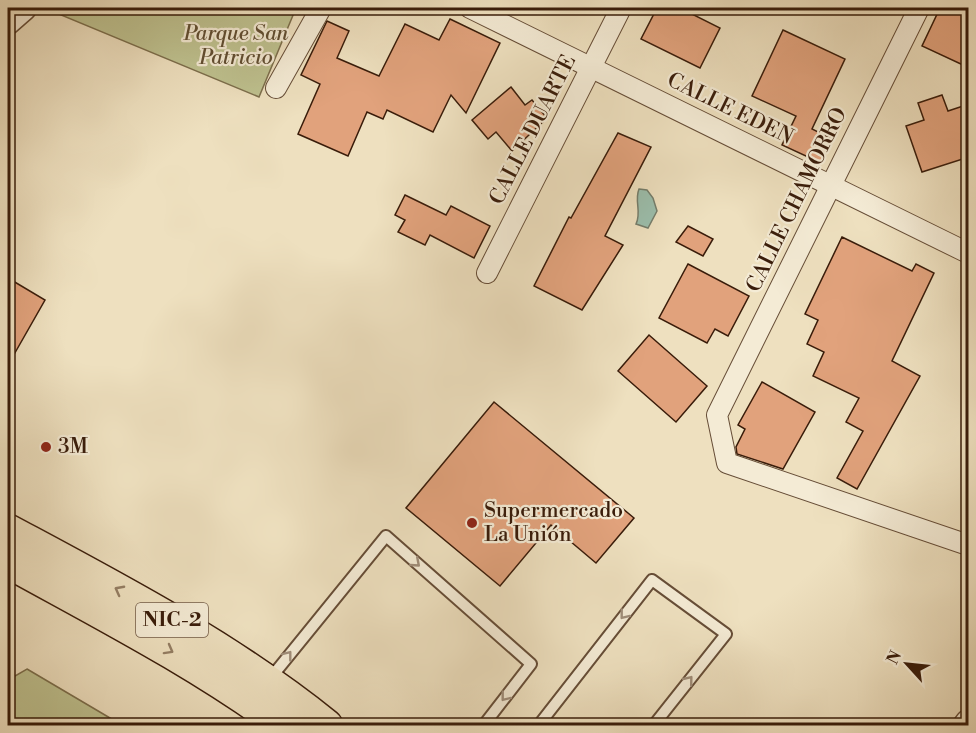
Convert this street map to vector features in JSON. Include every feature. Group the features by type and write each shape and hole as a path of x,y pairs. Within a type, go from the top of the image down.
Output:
{"highway":[{"name":"NIC-2","path":"8,531 157,610 260,692 285,726"},
{"name":"NIC-2","path":"8,561 178,656 260,692 326,726"}],"street":[{"path":"8,22 24,8"},
{"path":"276,88 321,8"},
{"name":"CALLE EDEN","path":"470,8 969,253"},
{"name":"CALLE DUARTE","path":"487,273 621,8"},
{"name":"CALLE CHAMORRO","path":"919,8 717,415 728,463 969,545"},
{"path":"965,726 969,722"}],"lane":[{"path":"260,692 386,536 531,664 483,726"},
{"path":"538,726 652,580 726,634 653,726"}],"green space":[{"name":"Parque San Patricio","path":"53,8 296,8 259,97 49,10"},
{"path":"27,669 121,725 8,725 8,680"}],"shaded area":[{"path":"639,189 647,190 653,198 657,211 648,228 636,224"}],"building":[{"path":"657,8 680,8 720,28 700,68 641,39"},
{"path":"940,8 969,8 969,54 963,65 922,46"},
{"path":"450,19 500,43 466,113 451,95 433,132 387,110 383,119 367,112 348,156 298,134 320,84 301,75 327,21 349,31 337,58 379,76 405,24 439,40"},
{"path":"783,30 845,59 812,129 832,139 821,163 782,145 796,116 752,96"},
{"path":"511,87 525,105 532,100 547,118 512,151 496,132 488,139 472,120"},
{"path":"942,95 948,111 969,104 969,157 922,172 906,126 924,120 918,103"},
{"path":"618,133 651,147 605,236 623,245 582,310 534,286 569,217 571,218"},
{"path":"405,195 446,215 451,206 490,226 474,258 430,235 425,245 398,232 405,220 395,215"},
{"path":"688,226 713,239 703,256 676,242"},
{"path":"842,237 912,271 916,264 934,273 892,361 920,376 857,489 837,478 863,431 846,422 859,398 813,376 824,352 807,344 818,320 805,314"},
{"path":"688,264 749,296 728,336 715,329 707,343 659,318"},
{"path":"8,278 45,300 8,365"},
{"path":"649,335 707,386 676,422 618,371"},
{"path":"762,382 815,412 783,469 737,454 736,447 745,429 738,425"},
{"path":"494,402 634,518 596,563 551,525 500,586 406,508"}],"place":[{"name":"3M","path":"46,447"},
{"name":"Supermercado La Unión","path":"472,523"}]}
